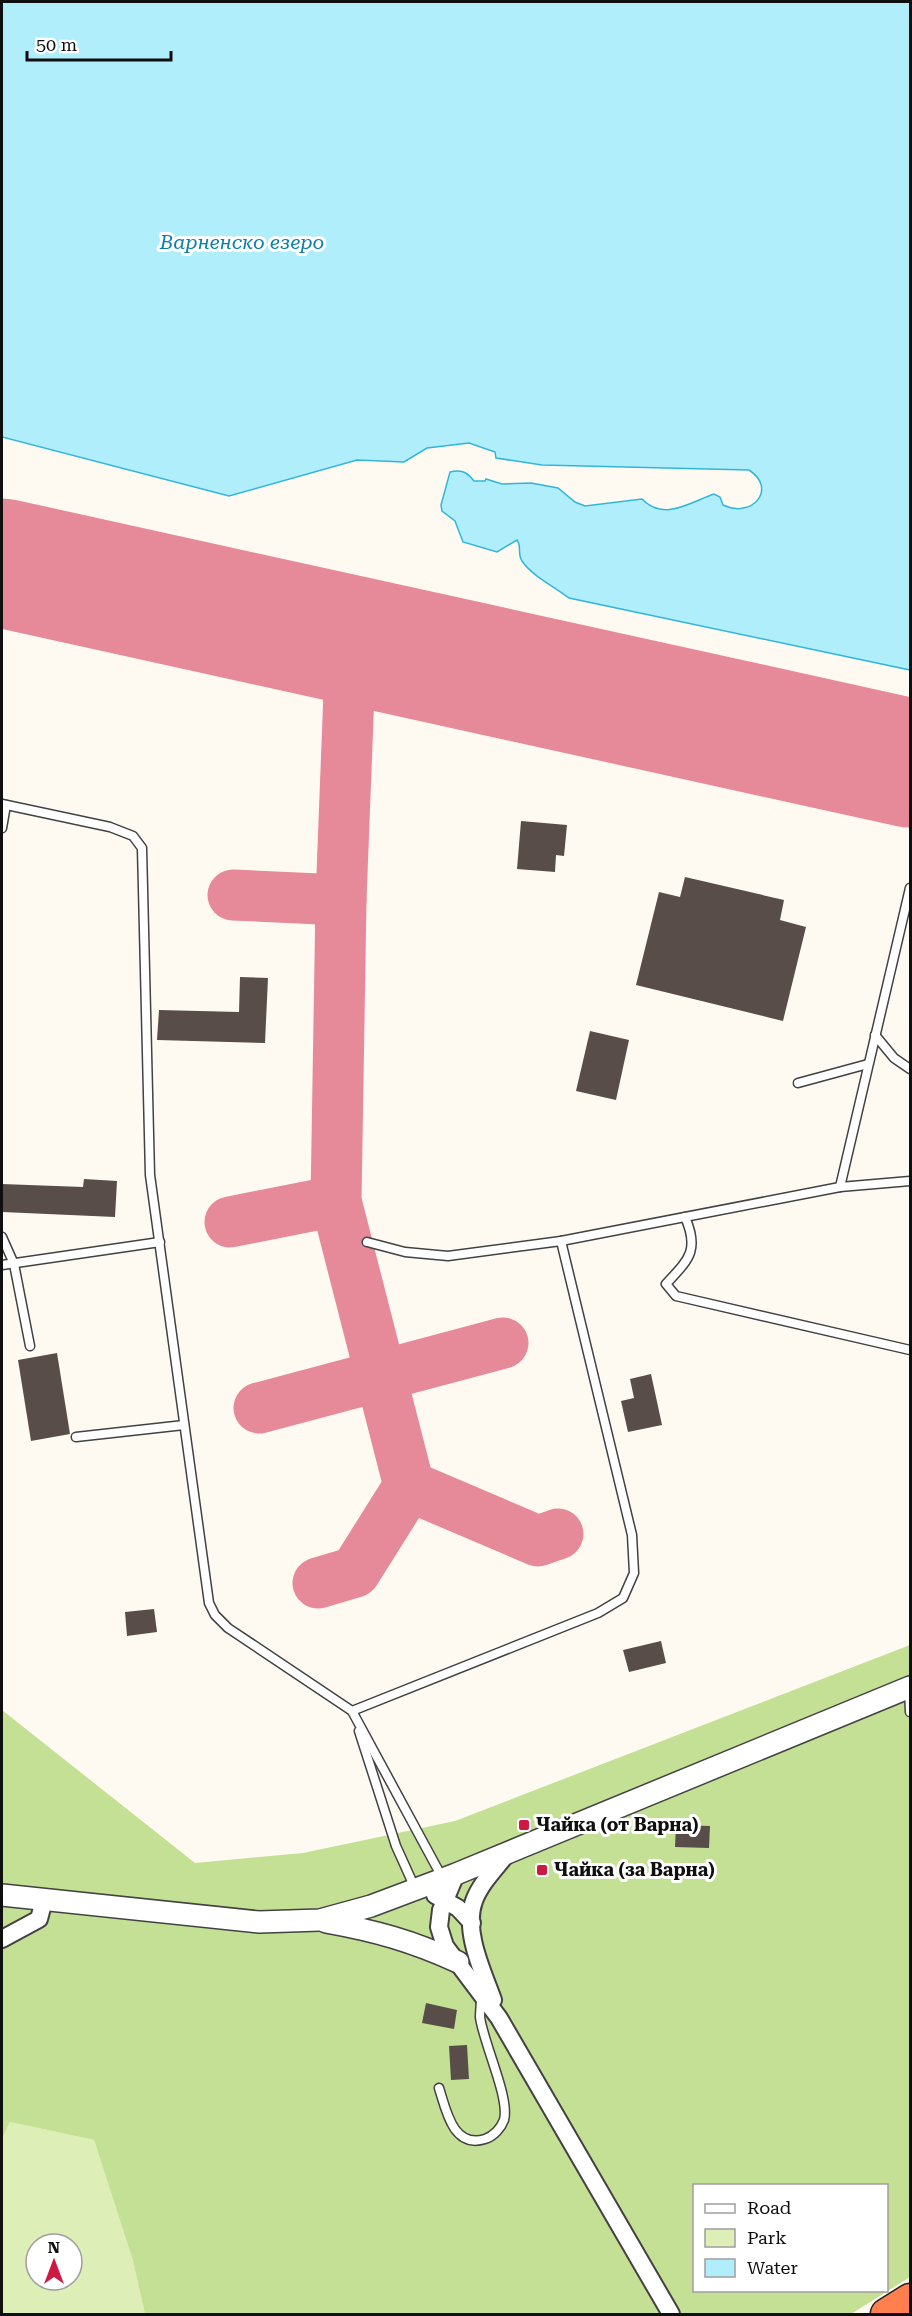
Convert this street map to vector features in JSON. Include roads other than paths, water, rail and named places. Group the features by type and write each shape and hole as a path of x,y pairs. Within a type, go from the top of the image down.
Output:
{"highway":[{"path":"886,2314 910,2299"}],"street":[{"path":"320,1920 371,1906 416,1889 448,1884 506,1855 910,1687"},
{"path":"499,2018 474,1944 472,1923 474,1902 506,1855"},
{"path":"448,1884 458,1908 472,1923"},
{"path":"448,1884 439,1928 445,1946 499,2018 671,2314"},
{"path":"2,1896 259,1922 320,1920 373,1930 414,1942 458,1962"},
{"path":"2,1938 39,1919 44,1900"}],"lane":[{"path":"2,828 4,805 110,827 133,836 142,848 150,1175 209,1603 215,1615 228,1628 352,1711 448,1884"},
{"path":"840,1187 910,888"},
{"path":"875,1035 894,1058 910,1069"},
{"path":"798,1083 868,1064"},
{"path":"367,1242 405,1252 448,1256 561,1241 840,1187 910,1181"},
{"path":"685,1217 692,1232 693,1247 687,1261 666,1284 676,1296 910,1350"},
{"path":"2,1237 14,1264 30,1346"},
{"path":"352,1711 598,1613 622,1598 634,1573 632,1535 561,1241"},
{"path":"2,1265 160,1242"},
{"path":"76,1437 184,1425"},
{"path":"910,1687 910,1712"},
{"path":"352,1711 396,1846 416,1889"},
{"path":"439,2088 449,2122 460,2135 468,2139 486,2138 500,2128 505,2110 480,2016 481,1992"}],"water":[{"name":"Варненско езеро","path":"2,2 910,2 910,670 569,598 526,566 522,561 517,540 497,552 463,542 455,521 442,511 441,505 450,472 461,471 474,481 485,481 486,479 502,484 531,483 558,488 575,502 585,506 642,499 650,506 668,510 714,494 720,497 723,505 743,508 758,500 761,493 761,485 749,470 542,465 496,458 495,452 469,443 427,448 404,462 357,460 229,496 2,437"}],"place":[{"name":"Чайка (от Варна)","path":"524,1825"},
{"name":"Чайка (за Варна)","path":"542,1870"}]}
